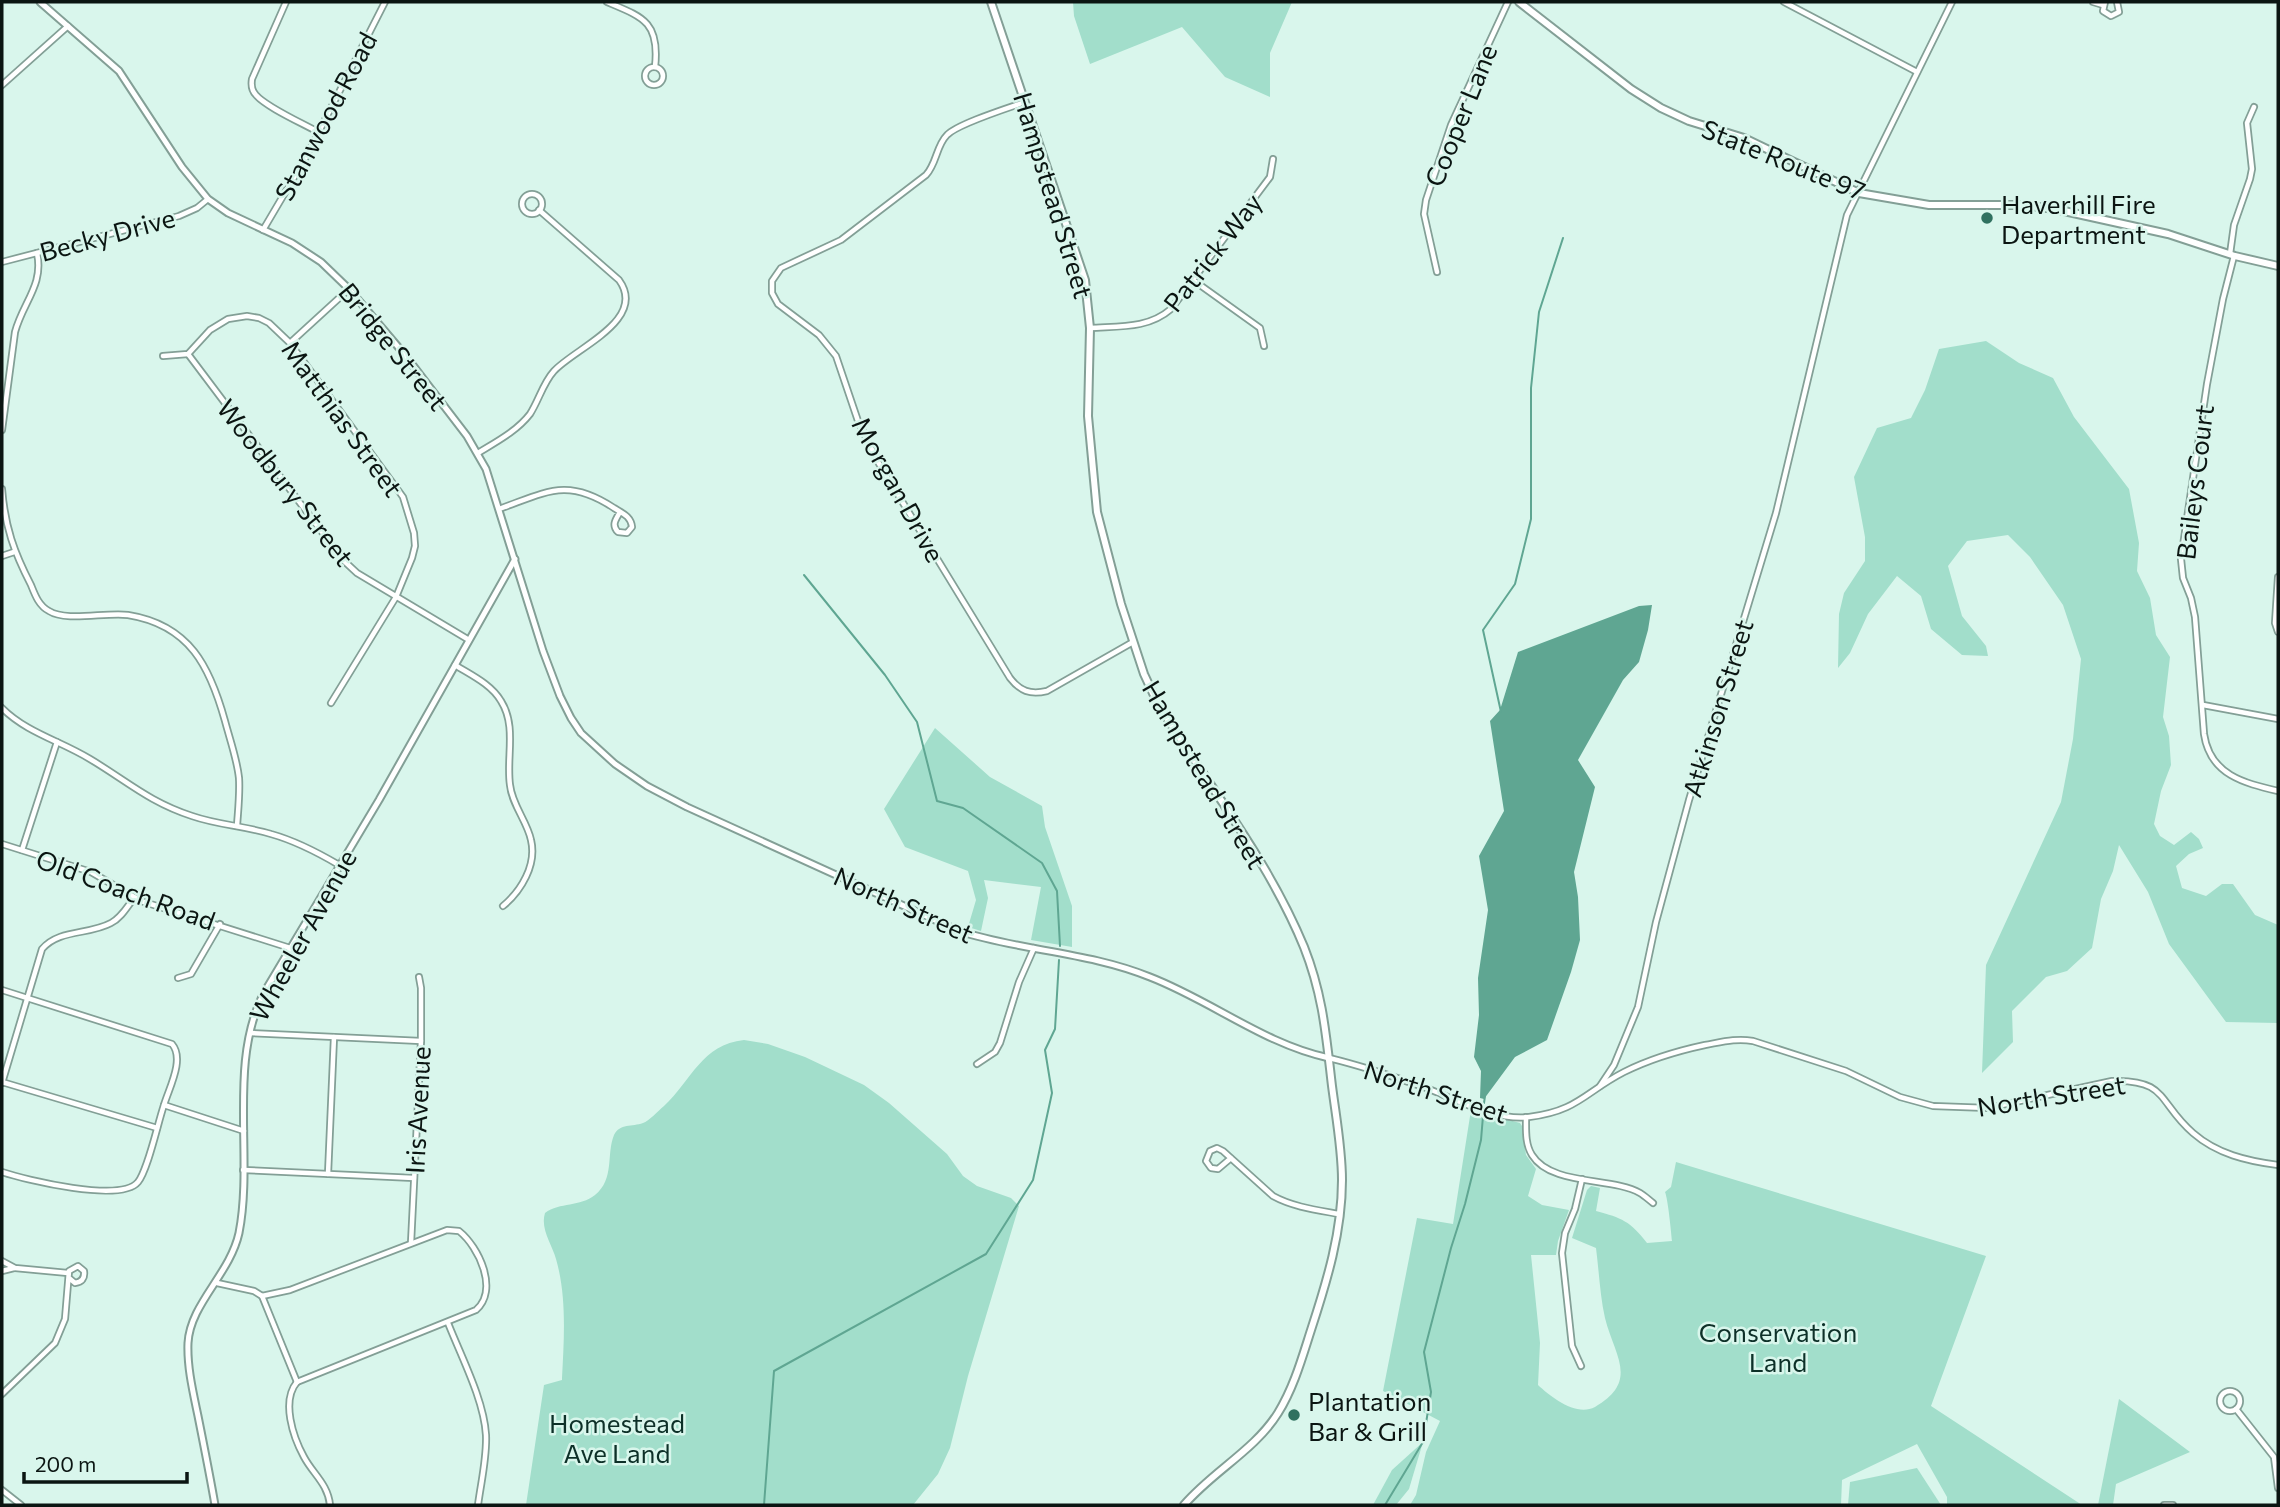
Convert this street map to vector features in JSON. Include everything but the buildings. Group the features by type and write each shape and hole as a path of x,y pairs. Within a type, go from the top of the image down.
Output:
{"main road":[{"name":"Hampstead Street","path":"991,2 1085,280 1090,328 1088,416 1093,488 1121,604 1144,674 1157,702 1269,878 1303,946 1324,1010 1342,1178 1333,1258 1321,1302 1286,1399 1277,1415 1184,1505"},
{"name":"State Route 97","path":"1519,2 1632,89 1661,108 1689,121 1744,138 1859,193 1928,205 2022,205 2056,209 2168,234 2232,255 2278,266"}],"street":[{"name":"Bridge Street","path":"40,2 119,71 182,167 208,199 228,214 312,256 330,269 405,355 478,453 486,469 544,651 566,709 590,742 632,777"},
{"path":"286,2 251,86 253,92 262,100 318,132"},
{"name":"Stanwood Road","path":"263,230 318,132 385,2"},
{"path":"607,2 631,10 647,24 655,41 655,67"},
{"name":"Cooper Lane","path":"1437,272 1424,214 1426,200 1461,100 1508,2"},
{"path":"1784,2 1917,72"},
{"name":"Atkinson Street","path":"1600,1086 1614,1065 1638,1007 1669,872 1732,652 1776,513 1847,215 1952,2"},
{"path":"2093,2 2104,3 2105,14 2113,16 2119,10 2117,2"},
{"path":"2,85 68,26"},
{"path":"655,67 661,69 664,76 662,82 655,85 648,83 645,76 648,69 655,67"},
{"name":"Morgan Drive","path":"1026,101 949,133 926,174 841,240 781,268 774,277 772,293 778,304 824,340 836,356 858,421 878,462 1010,678 1020,689 1033,693 1046,691 1134,641"},
{"name":"Baileys Court","path":"2254,107 2247,123 2252,169 2234,225 2232,255 2207,384 2181,559 2183,578 2192,598 2195,617 2209,753 2222,769 2240,782 2278,791"},
{"name":"Patrick Way","path":"1090,328 1134,326 1161,317 1193,280 1270,177 1273,159"},
{"path":"532,194 538,197 541,204 539,210 527,212 523,207 524,198 532,194"},
{"name":"Becky Drive","path":"2,262 179,216 197,208 208,199"},
{"path":"478,453 512,431 526,418 554,371 616,322 625,305 625,292 619,280 539,210"},
{"path":"2,429 15,332 40,272 37,253"},
{"path":"1193,280 1260,328 1265,346"},
{"path":"290,343 349,289"},
{"name":"Matthias Street","path":"188,354 219,324 240,316 265,320 290,343 403,496 415,546 412,558 396,597 331,703"},
{"path":"163,356 188,354"},
{"name":"Woodbury Street","path":"188,354 343,560 357,573 469,640"},
{"path":"2,489 6,525 14,552 35,594 47,610 67,616 117,614 146,620 167,628 180,637 201,659 216,687 237,766 237,826"},
{"path":"499,509 549,492 574,489 591,494 620,512 630,519 631,529 624,533 618,532 615,527 620,512"},
{"path":"2,556 14,552"},
{"name":"Wheeler Avenue","path":"215,1505 194,1394 188,1343 194,1318 217,1283 238,1236 249,1033 259,1002 379,800 515,559"},
{"path":"2277,631 2275,623 2278,577"},
{"path":"455,665 495,692 509,719 510,785 531,841 532,853 526,879 513,898 503,906"},
{"path":"2203,705 2278,719"},
{"path":"2,708 17,721 91,759 122,782 155,801 196,818 295,842 339,865"},
{"path":"22,850 57,742"},
{"name":"North Street","path":"632,777 704,815 942,925 982,939 1105,963 1147,975 1265,1035 1310,1054 1424,1087 1499,1114 1526,1117 1569,1108 1587,1098 1600,1086 1657,1058 1726,1040 1740,1039 1840,1069 1887,1092 1933,1106 1988,1108 2112,1081 2132,1080 2158,1091 2188,1129 2211,1146 2244,1159 2278,1165"},
{"name":"Old Coach Road","path":"2,844 91,872 134,898 290,948"},
{"path":"134,898 121,916 111,924 63,936 46,944 39,955 2,1082 157,1128"},
{"path":"178,978 191,974 220,924"},
{"path":"977,1063 995,1052 1000,1043 1019,982 1034,948"},
{"name":"Iris Avenue","path":"411,1243 421,1041 419,977"},
{"path":"2,990 172,1044 178,1056 141,1179 130,1189 73,1187 2,1172"},
{"path":"249,1033 421,1041"},
{"path":"328,1174 334,1037"},
{"path":"164,1105 244,1132"},
{"path":"1526,1117 1527,1143 1531,1154 1550,1171 1639,1192 1653,1203"},
{"path":"1231,1158 1218,1169 1209,1167 1206,1158 1210,1150 1217,1149 1231,1158 1278,1199 1339,1214"},
{"path":"243,1170 414,1178"},
{"path":"1581,1179 1562,1253 1572,1346 1581,1366"},
{"path":"217,1283 262,1296 290,1290 447,1230 464,1235 477,1254 487,1289 484,1302 471,1313 298,1382 293,1388 289,1400 296,1435 304,1458 326,1488 330,1505"},
{"path":"2,1261 15,1268 68,1276 65,1320 55,1343 2,1394"},
{"path":"2,1271 15,1268"},
{"path":"262,1296 298,1382"},
{"path":"448,1323 485,1426 485,1454 478,1505"},
{"path":"2231,1391 2238,1395 2240,1402 2236,1409 2230,1411 2223,1408 2220,1401 2224,1393 2231,1391"},
{"path":"2236,1409 2274,1457 2278,1488"},
{"path":"2,1490 21,1505"},
{"path":"2164,1505 2173,1505"}],"green space":[{"path":"1073,2 1292,2 1270,53 1270,97 1225,77 1182,27 1090,64 1074,16"},
{"path":"1986,341 2019,363 2053,378 2074,417 2129,489 2139,543 2137,571 2150,598 2156,635 2170,657 2163,717 2169,736 2171,765 2161,791 2154,824 2160,836 2174,845 2191,832 2199,839 2203,848 2189,854 2176,866 2182,888 2206,896 2222,884 2233,884 2255,915 2278,925 2278,1023 2226,1022 2169,944 2148,892 2119,845 2113,871 2101,899 2092,948 2067,971 2046,977 2012,1011 2013,1042 1982,1073 1986,965 2061,802 2073,739 2081,659 2063,605 2030,557 2008,535 1967,541 1948,566 1962,616 1986,646 1988,656 1962,655 1931,629 1921,596 1897,576 1868,614 1850,653 1838,668 1839,614 1844,593 1865,561 1865,537 1854,477 1877,428 1911,418 1925,390 1939,349"},
{"path":"935,728 990,777 1042,806 1045,827 1072,906 1072,947 1031,940 1041,887 984,880 988,898 981,931 968,927 976,900 968,871 905,847 884,809"},
{"name":"Homestead Ave Land","path":"744,1040 768,1044 805,1057 864,1085 889,1103 947,1154 963,1176 977,1186 1011,1198 1019,1206 968,1376 950,1448 938,1474 913,1505 526,1505 544,1385 562,1380 562,1288 556,1259 545,1231 545,1213 595,1195 608,1174 612,1142 617,1131 648,1120 664,1106 707,1056 718,1048"},
{"name":"Conservation Land","path":"1471,1110 1520,1123 1526,1155 1536,1169 1528,1196 1542,1205 1569,1210 1556,1255 1531,1255 1540,1343 1538,1385 1557,1400 1572,1408 1595,1407 1609,1397 1617,1387 1620,1377 1618,1356 1603,1310 1596,1248 1572,1238 1587,1190 1591,1186 1600,1188 1596,1211 1625,1221 1647,1243 1672,1241 1665,1192 1671,1187 1676,1162 1986,1256 1931,1406 2082,1505 1947,1505 1947,1497 1917,1444 1842,1480 1841,1505 1410,1505 1416,1495 1426,1452 1440,1421 1383,1391 1417,1218 1453,1224"},
{"path":"2119,1399 2190,1452 2116,1484 2113,1505 2098,1505"},
{"path":"1423,1442 1409,1489 1396,1505 1373,1505 1392,1470"},
{"path":"1917,1468 1941,1505 1848,1505 1850,1482"}],"shaded area":[{"path":"1652,605 1639,662 1623,680 1578,760 1595,787 1574,872 1580,940 1571,972 1547,1040 1515,1057 1484,1099 1480,1098 1481,1071 1474,1057 1479,1015 1478,978 1488,910 1479,856 1504,811 1490,721 1500,710 1518,652 1639,606"}],"waterway":[{"path":"1501,712 1483,630 1515,584 1531,519 1531,388 1539,312 1563,238"},
{"path":"804,575 885,675 917,722 937,801 963,808 1042,863 1057,891 1060,946"},
{"path":"764,1505 774,1371 986,1254 1033,1180 1052,1093 1045,1050 1055,1029 1059,960"},
{"path":"1484,1103 1485,1096"},
{"path":"1385,1505 1423,1442 1431,1392 1424,1352 1465,1204 1481,1140 1483,1116"}],"place":[{"name":"Haverhill Fire Department","path":"1987,218"},
{"name":"Plantation Bar & Grill","path":"1294,1415"}]}
